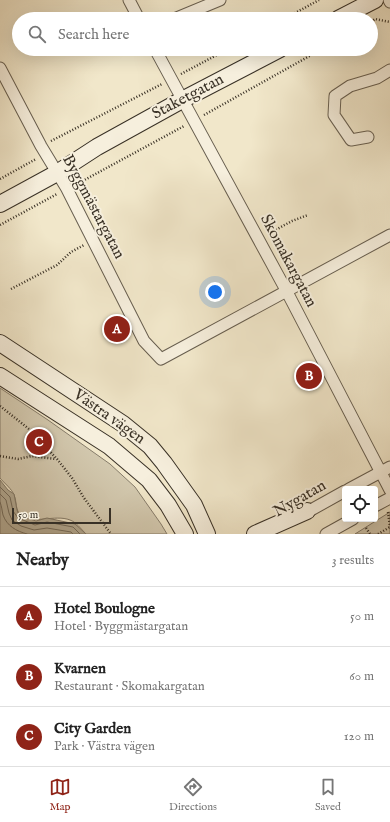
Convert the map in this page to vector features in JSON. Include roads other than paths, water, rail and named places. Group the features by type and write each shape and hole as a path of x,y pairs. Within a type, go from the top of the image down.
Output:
{"main road":[{"path":"352,12 375,0"},
{"name":"Staketgatan","path":"0,204 55,169 267,56"},
{"name":"Staketgatan","path":"0,192 55,169"},
{"name":"Västra vägen","path":"0,344 123,424 150,446 182,487 208,534"},
{"name":"Västra vägen","path":"0,376 109,446 149,480 168,505 185,534"},
{"path":"255,534 307,511"},
{"path":"201,519 218,534"}],"street":[{"path":"129,0 135,12"},
{"path":"191,12 220,0"},
{"name":"Skomakargatan","path":"159,56 385,470 390,490"},
{"name":"Byggmästargatan","path":"0,68 41,146 67,189 144,341 161,359 286,290"},
{"path":"368,137 351,140 334,115 335,96 350,86 377,78 390,70"},
{"path":"286,290 389,236"},
{"name":"Nygatan","path":"355,486 385,470"},
{"name":"Nygatan","path":"271,534 307,511 342,493"},
{"path":"378,504 390,498"},
{"path":"326,534 347,522"}],"water":[{"path":"0,480 8,490 14,494 19,515 36,521 47,518 75,524 86,534 0,534"}],"place":[{"name":"Hotel Boulogne","path":"117,329"},
{"name":"Kvarnen","path":"309,376"},
{"name":"City Garden","path":"39,442"}]}
